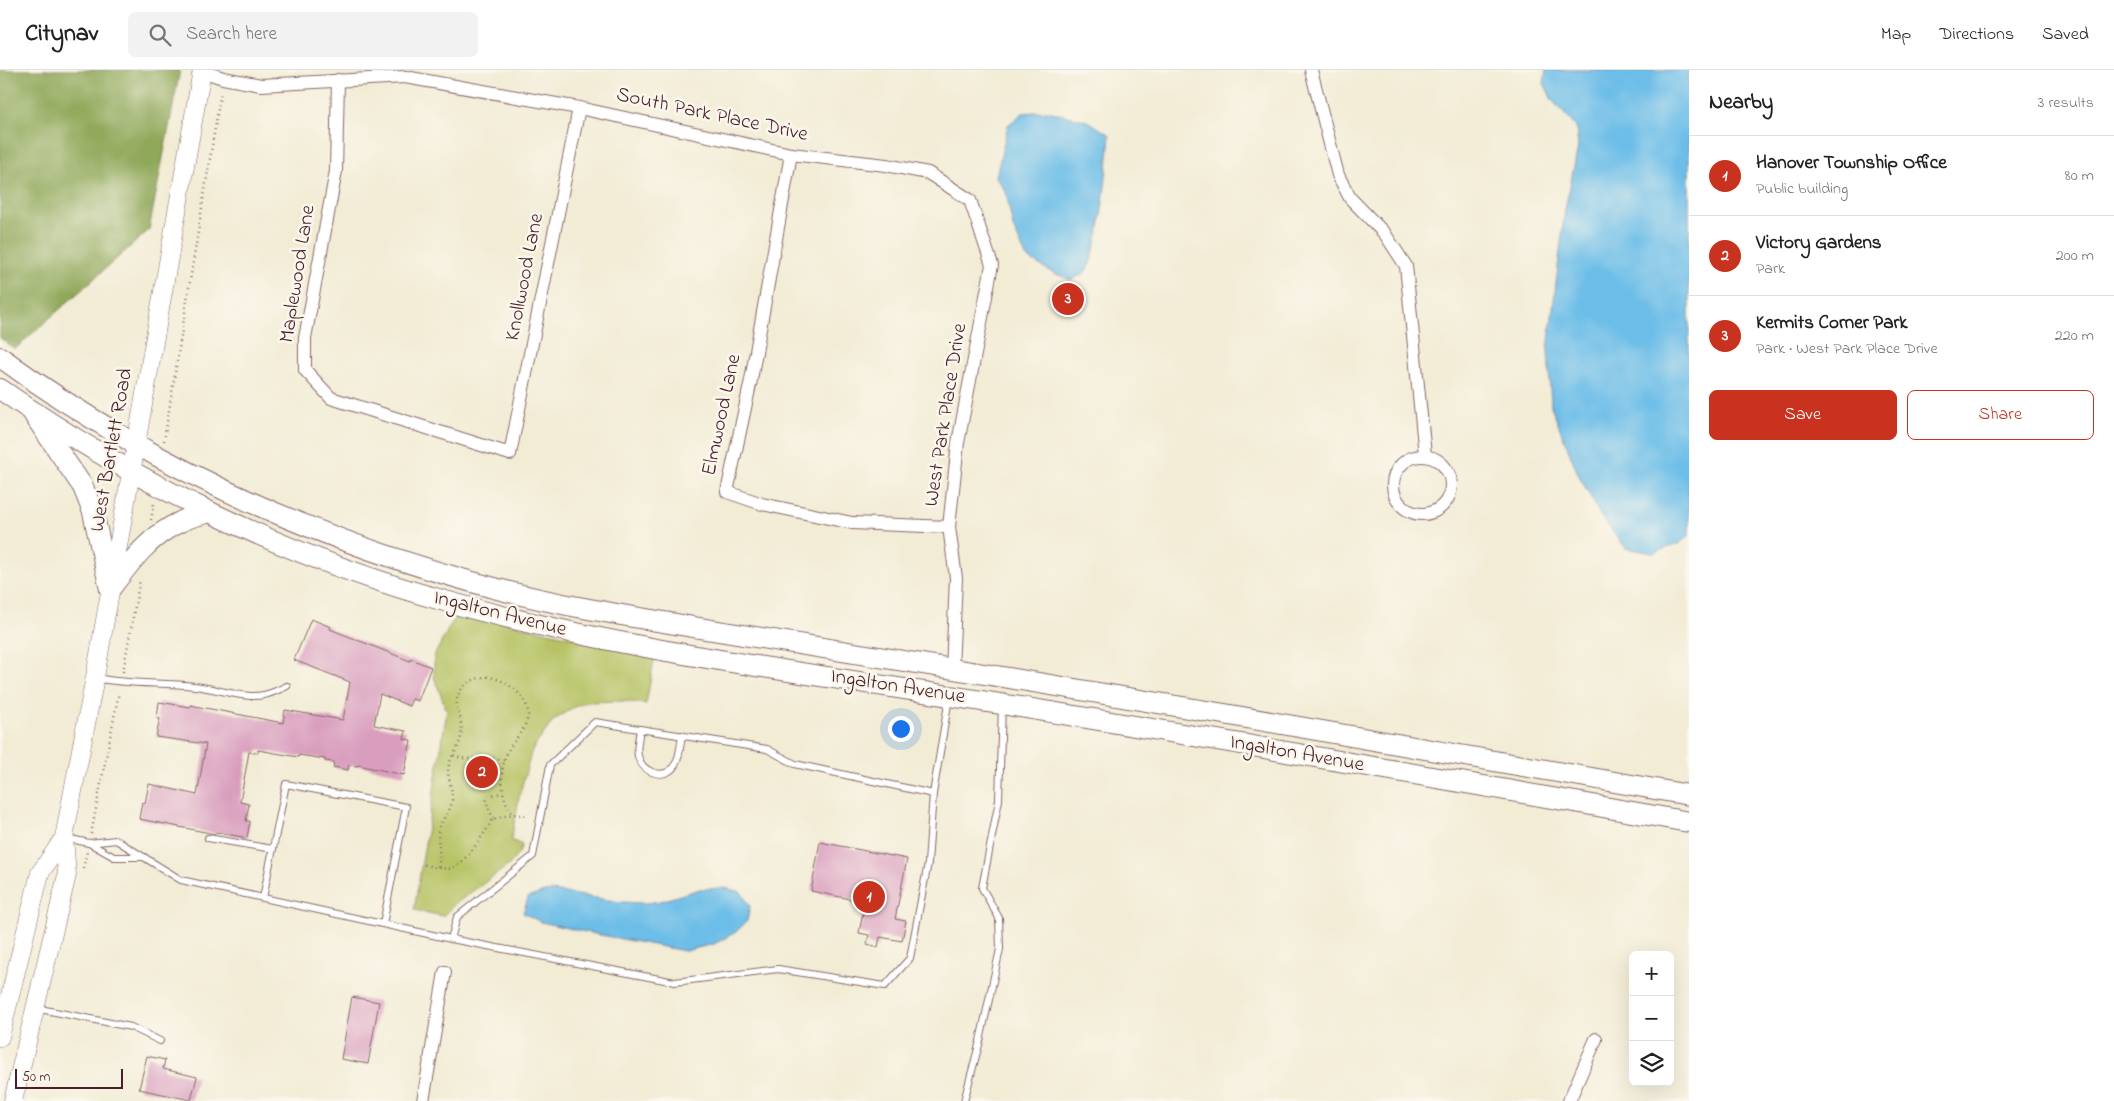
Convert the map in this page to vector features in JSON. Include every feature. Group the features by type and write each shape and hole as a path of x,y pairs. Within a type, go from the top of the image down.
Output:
{"main road":[{"name":"Ingalton Avenue","path":"0,357 66,404 207,481 279,515 386,556 497,589 610,613 1266,721 1689,795"},
{"name":"Ingalton Avenue","path":"0,389 130,471 210,512 310,556 387,584 503,617 658,649 1002,704 1689,822"},
{"path":"29,408 83,486 93,512 110,589"},
{"path":"110,589 146,544 161,532 180,521 210,512"},
{"path":"949,696 952,670"}],"street":[{"name":"South Park Place Drive","path":"202,70 223,78 261,85 405,77 579,108 791,154 886,165 928,173 970,200"},
{"name":"West Bartlett Road","path":"13,1101 67,875 64,838 95,677 202,70"},
{"path":"1311,70 1338,175 1350,198 1385,234 1406,266 1425,455"},
{"name":"Maplewood Lane","path":"338,80 336,171 305,338 305,370 331,398 510,454"},
{"name":"Knollwood Lane","path":"510,454 579,108"},
{"name":"Elmwood Lane","path":"791,154 751,380 727,492 762,504 852,523 949,526"},
{"name":"West Park Place Drive","path":"952,670 956,578 949,526 958,443 992,265 970,200"},
{"path":"1425,455 1435,458 1443,464 1449,472 1451,487 1447,502 1440,509 1431,513 1420,514 1403,508 1394,492 1393,483 1400,466 1415,456 1425,455"},
{"name":"West Bartlett Road","path":"0,1037 40,873 64,838"},
{"path":"423,1101 445,972"},
{"path":"1568,1101 1596,1039"}],"lane":[{"path":"95,677 121,683 152,682 197,686 252,696 271,694 288,686"},
{"path":"64,838 89,843 116,840 181,880 451,939 675,982 778,969 885,986 910,958 928,863 933,794 949,696"},
{"path":"964,1101 980,1041 1000,949 999,918 982,888 999,800 1002,704"},
{"path":"451,939 457,917 533,856 550,765 595,722 767,749 795,764 933,794"},
{"path":"640,729 638,754 641,766 651,772 662,773 671,770 678,759 682,735"},
{"path":"263,898 286,784 406,807 383,924"},
{"path":"208,838 273,850"},
{"path":"89,843 114,857 146,857"},
{"path":"34,1008 130,1027 160,1041"}],"path":[{"path":"165,438 223,78"},
{"path":"146,544 153,510"},
{"path":"121,683 141,572"},
{"path":"438,867 441,856 440,828 448,814 452,799 447,769 460,744 462,730 461,720 456,710 458,698 469,682 480,678 491,676 503,681 516,690 524,702 528,713 525,726 504,760 503,793 508,808 513,814"},
{"path":"453,755 462,759 489,757 504,760"},
{"path":"492,819 486,801 489,795 503,793"},
{"path":"424,865 454,868 475,846 492,819 513,814 529,816"}],"green space":[{"path":"0,70 180,70 149,230 15,349 0,338"},
{"path":"459,613 655,655 646,704 623,701 586,702 572,708 553,721 532,750 520,793 511,840 522,845 519,853 509,865 455,904 443,916 414,910 447,711 434,677 434,656"}],"water":[{"path":"1546,70 1689,70 1689,536 1678,544 1653,553 1626,548 1602,518 1579,476 1551,406 1548,349 1565,210 1578,147 1576,127 1552,100 1544,83"},
{"path":"1047,111 1088,121 1110,135 1095,247 1085,272 1072,280 1053,273 1026,257 1013,227 1006,192 996,177 1008,125 1023,113"},
{"path":"725,888 741,892 750,906 747,921 736,932 714,944 685,951 541,922 523,913 528,898 552,891 621,902 645,903 661,901 700,889"}],"building":[{"path":"311,619 331,627 330,629 410,661 411,659 431,667 418,701 412,699 409,706 380,694 374,725 406,731 404,739 411,740 404,775 358,765 349,765 348,770 333,767 334,762 325,761 325,759 299,755 298,757 258,750 258,753 249,752 240,802 249,804 246,821 250,821 247,838 216,832 215,834 139,819 142,802 145,803 149,784 197,795 206,744 156,737 160,718 157,718 159,702 190,707 190,705 283,723 285,710 343,720 350,682 294,660"},
{"path":"820,842 907,859 895,919 906,921 902,941 880,937 878,947 867,944 869,935 859,933 865,902 811,891"},
{"path":"352,997 379,1002 368,1064 341,1059"},
{"path":"147,1056 165,1060 163,1069 197,1077 191,1100 139,1089"}],"place":[{"name":"Kermits Corner Park","path":"1068,299"},
{"name":"Victory Gardens","path":"482,772"},
{"name":"Hanover Township Office","path":"869,897"}]}
